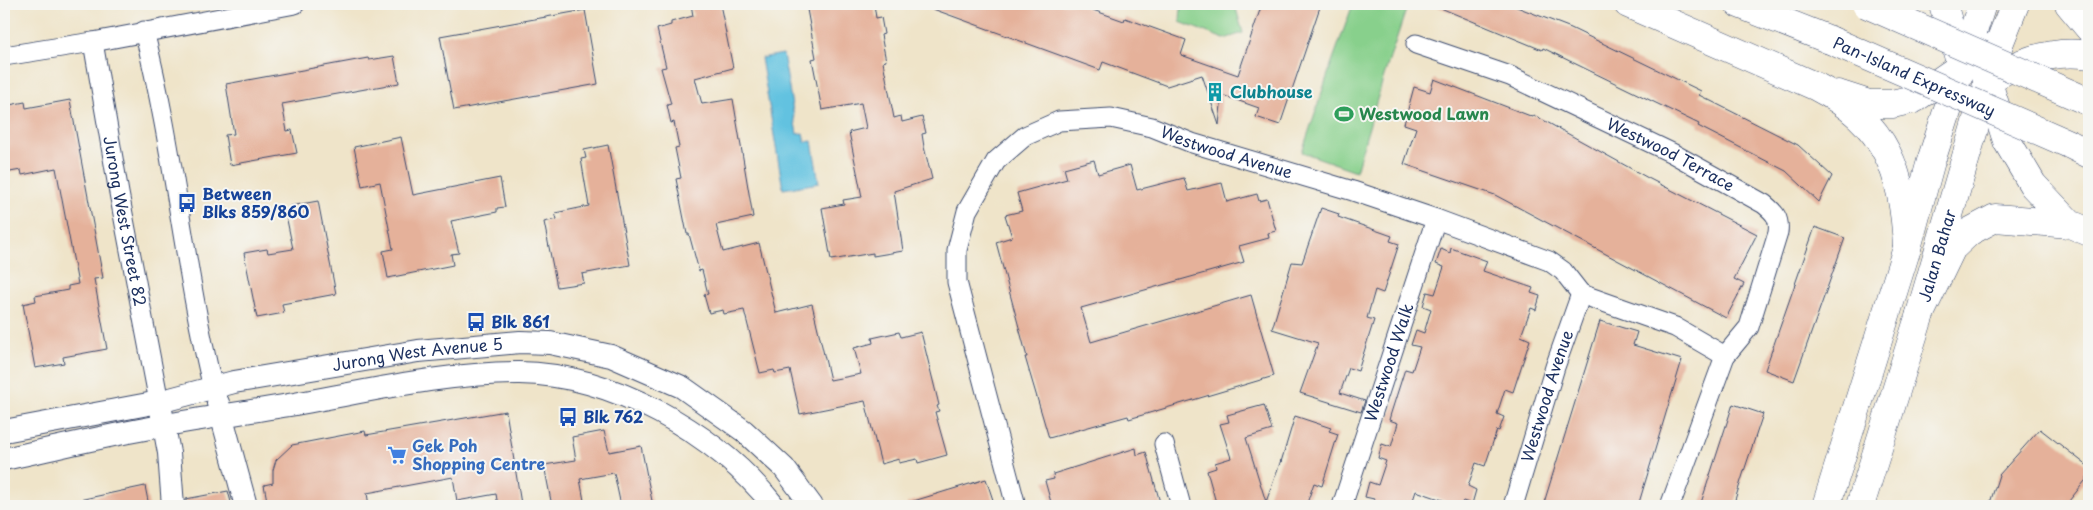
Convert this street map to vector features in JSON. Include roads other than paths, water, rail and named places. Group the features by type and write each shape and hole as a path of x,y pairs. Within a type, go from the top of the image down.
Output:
{"main road":[{"path":"1628,4 1840,99 1862,118 1876,134 1890,157 1896,173 1904,207 1907,248"},
{"name":"Pan-Island Expressway","path":"1739,4 1830,40 2079,149"},
{"path":"1866,4 2088,101"},
{"path":"1943,4 2007,141 2033,185 2080,228"},
{"name":"Jalan Bahar","path":"1860,506 1920,314 1978,116 1974,68 1982,4"},
{"name":"Jalan Bahar","path":"1826,506 1907,248 1931,161 1974,68 2015,4"},
{"path":"2069,4 2089,28"},
{"path":"1817,88 1869,104 1892,104 1914,99 1974,68 2019,63 2052,54 2089,55"},
{"path":"1920,314 1952,248 1969,232 1995,218 2080,228"}],"street":[{"path":"4,56 93,42 295,4"},
{"path":"144,31 166,143 185,257 213,388 246,506"},
{"name":"Jurong West Street 82","path":"93,42 119,194 159,402"},
{"name":"Westwood Terrace","path":"1416,44 1510,76 1572,104 1672,153 1764,204 1775,213 1780,222 1778,233 1756,309 1749,327 1725,356"},
{"name":"Westwood Avenue","path":"1016,506 957,282 957,250 967,211 976,193 996,161 1025,136 1059,121 1111,118 1152,127 1192,143 1306,176 1436,219 1549,261 1563,271 1581,294 1555,367 1513,506"},
{"name":"Westwood Walk","path":"1342,506 1436,219"},
{"path":"1581,294 1675,327 1725,356 1670,506"},
{"name":"Jurong West Avenue 5","path":"4,432 159,402 234,382 418,351 486,344 550,343 611,356 682,387 744,431 778,462 812,506"},
{"name":"Jurong West Avenue 5","path":"4,459 164,425 222,417 427,380 485,374 520,373 580,382 608,390 666,416 714,447 758,486 774,506"},
{"path":"159,402 169,453 173,506"},
{"path":"1164,444 1181,506"}],"water":[{"path":"783,54 797,134 803,133 805,142 812,141 819,183 783,189 761,58"}],"place":[{"name":"Clubhouse","path":"1215,92"},
{"name":"Westwood Lawn","path":"1344,114"},
{"name":"Between Blks 859/860","path":"187,203"},
{"name":"Blk 861","path":"476,322"},
{"name":"Blk 762","path":"568,417"},
{"name":"Gek Poh Shopping Centre","path":"397,455"}]}
